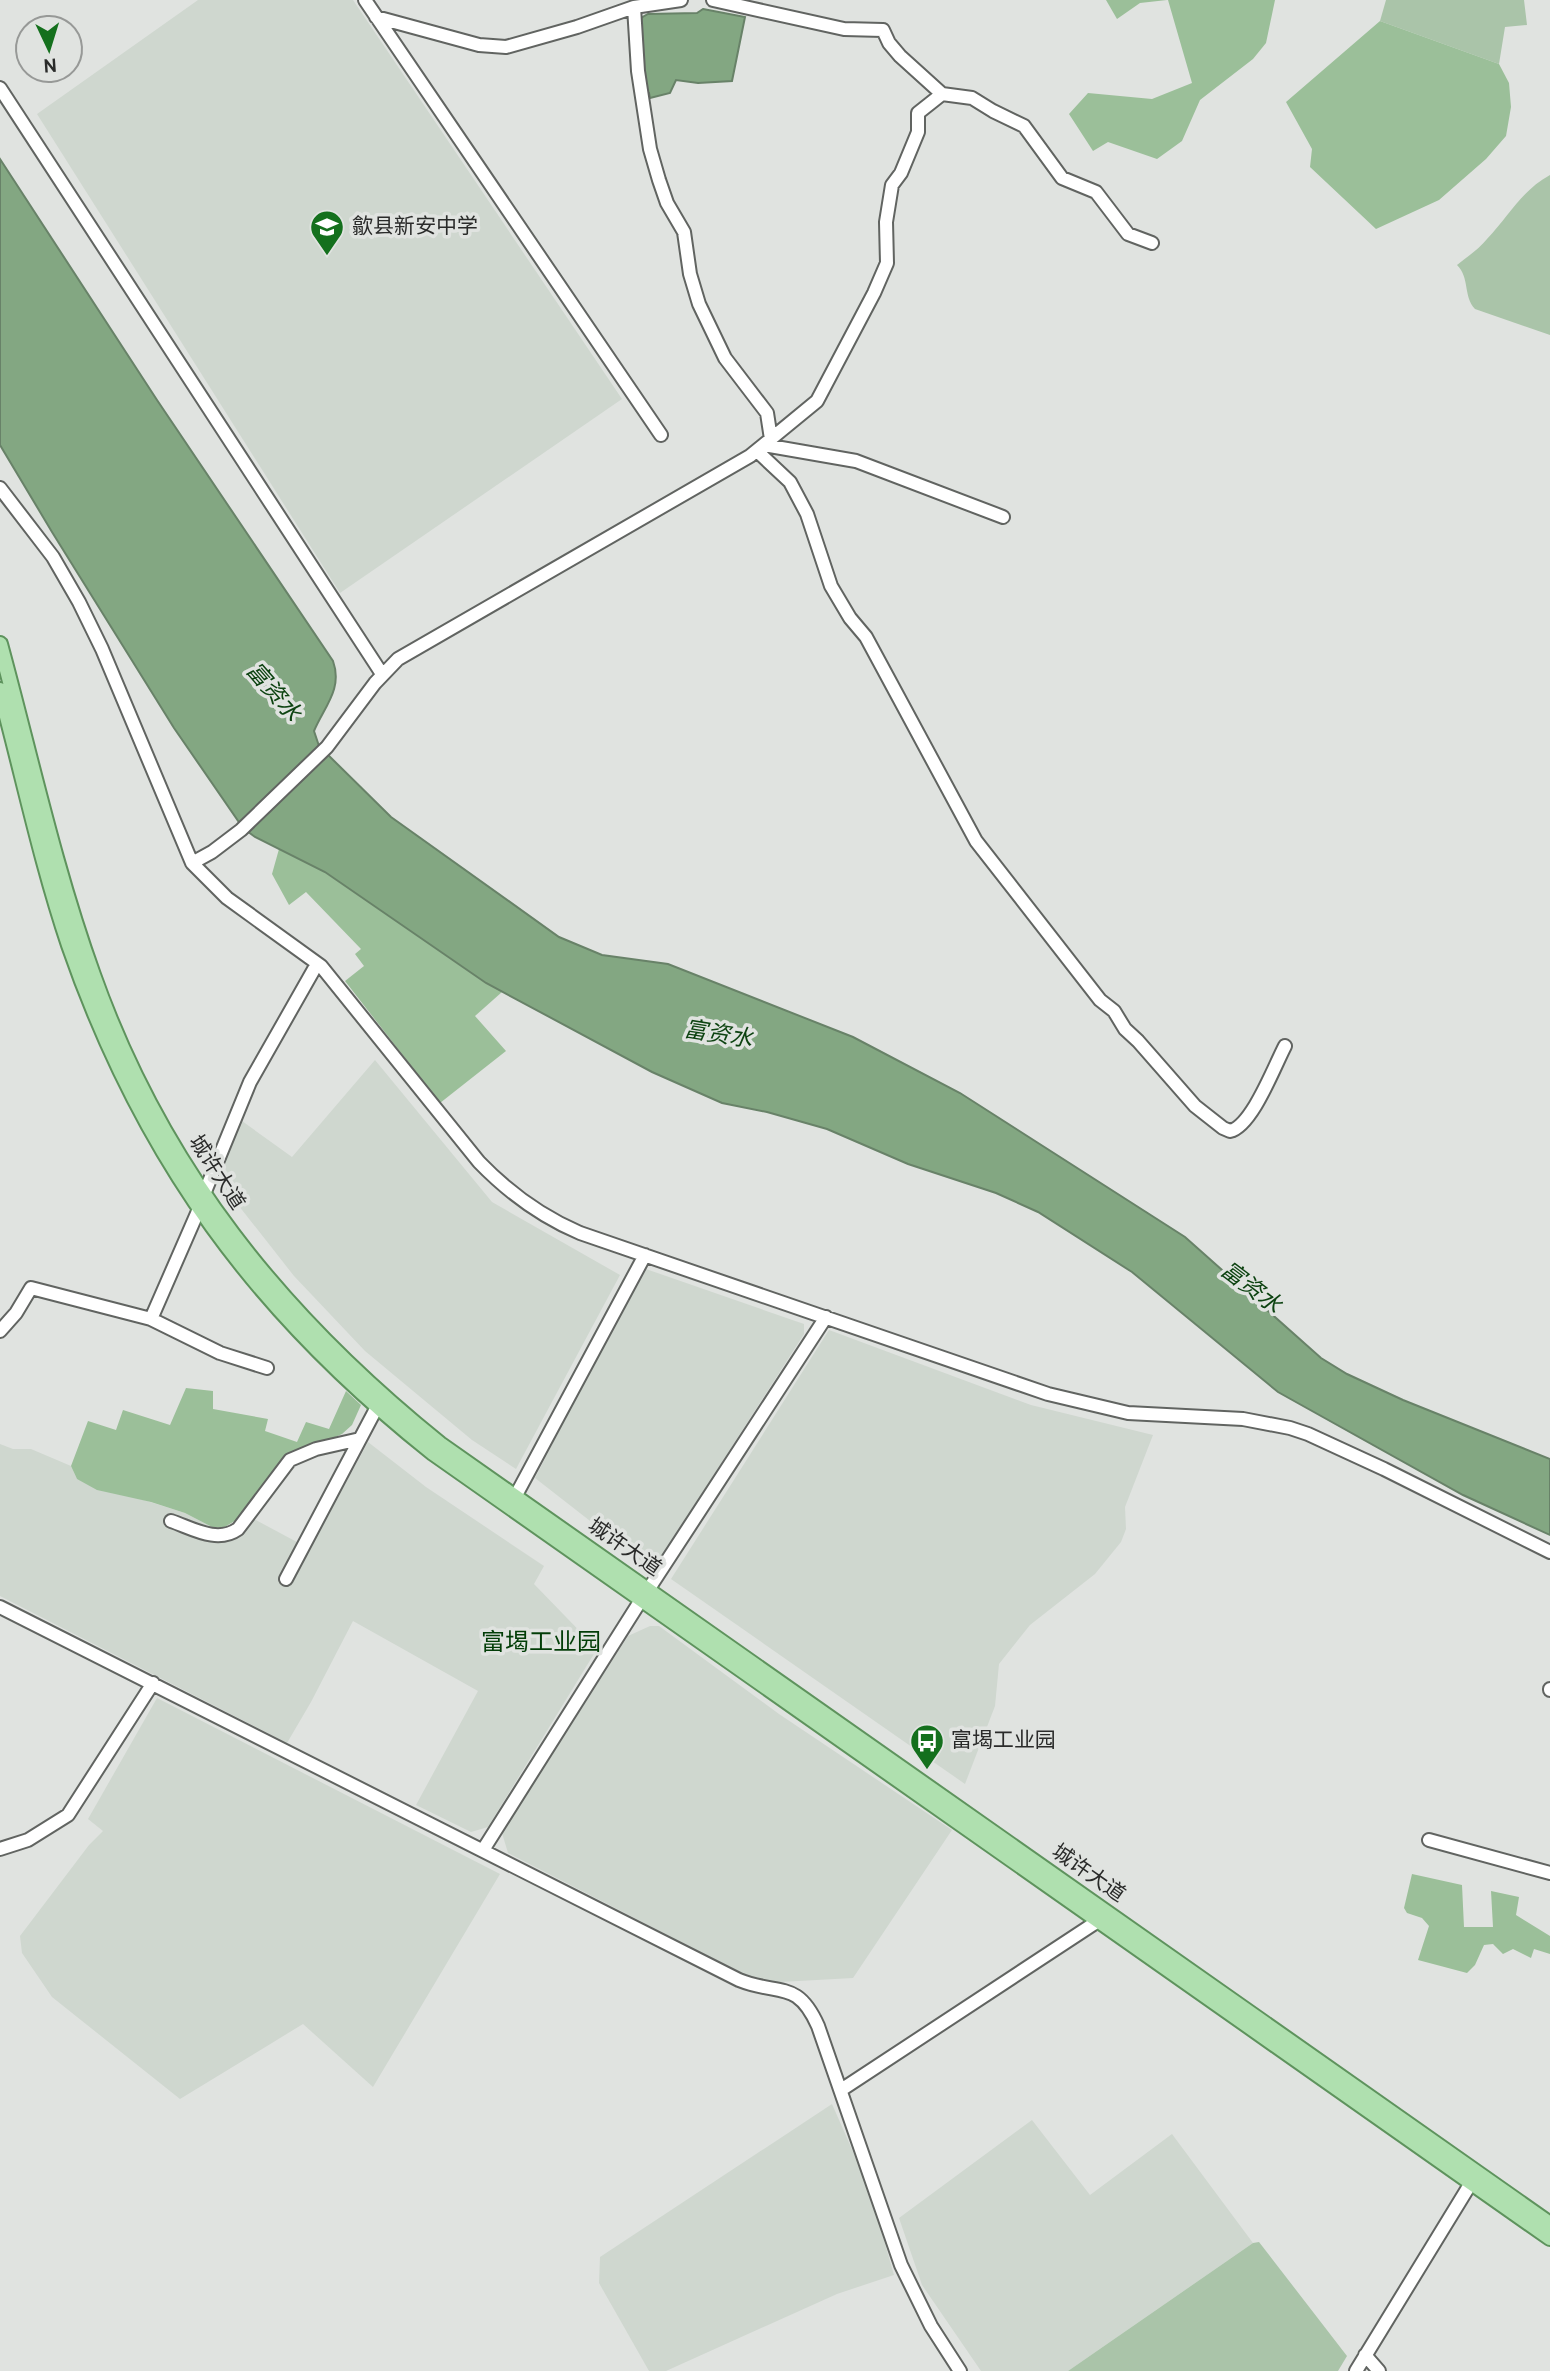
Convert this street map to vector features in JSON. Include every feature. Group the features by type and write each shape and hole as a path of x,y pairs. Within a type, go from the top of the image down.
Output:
{"main road":[{"name":"城许大道","path":"0,644 57,861 93,977 117,1036 150,1105 204,1194 260,1271 329,1347 440,1444 644,1595 1098,1921 1550,2238"},
{"name":"城许大道","path":"0,690 56,903 106,1040 140,1110 199,1209 274,1305 321,1355 377,1407 433,1453 644,1595 1550,2224"}],"street":[{"path":"365,0 661,435"},
{"path":"376,17 479,45 506,47 578,27 634,7 681,0"},
{"path":"713,0 844,29 883,30 900,56 942,94 972,99 1024,126 1062,178 1096,192 1128,234 1152,243"},
{"path":"634,7 638,71 650,149 667,203 684,232 690,274 699,303 725,358 765,409 764,445 790,482 807,514 831,586 850,618 866,637 970,832 1072,966 1100,1000 1114,1011 1125,1029 1139,1041 1195,1106 1230,1131 1241,1126 1251,1112 1285,1046"},
{"path":"0,88 382,674"},
{"path":"192,863 241,830 327,747 382,674 398,659 595,547 764,445 817,401 874,293 887,262 886,222 892,185 901,173 918,132 918,113 942,94"},
{"path":"764,445 856,461 1003,517"},
{"path":"0,488 53,557 79,602 103,649 192,863 227,898 317,964 335,982 479,1162 509,1191 534,1210 563,1226 1016,1384 1079,1402 1145,1415 1243,1419 1308,1434 1550,1552"},
{"path":"204,1194 250,1082 317,964"},
{"path":"151,1319 199,1209"},
{"path":"515,1497 645,1255"},
{"path":"0,1331 16,1313 31,1288 151,1319 220,1353 267,1368"},
{"path":"483,1850 644,1595 826,1317"},
{"path":"286,1579 377,1407"},
{"path":"170,1521 217,1537 229,1535 238,1529 290,1460 316,1449 360,1439"},
{"path":"0,1607 739,1980 762,1988 785,1990 798,1996 816,2020 901,2265 931,2326 960,2371"},
{"path":"0,1849 28,1840 68,1815 153,1683"},
{"path":"1430,1840 1550,1872"},
{"path":"841,2090 1098,1921"},
{"path":"1356,2371 1471,2183"},
{"path":"1365,2356 1379,2371"}],"shaded area":[{"name":"歙县新安中学","path":"198,0 353,0 622,399 340,593 37,114 79,84 84,84 84,81"},
{"path":"1106,0 1167,0 1140,3 1117,19"},
{"path":"1168,0 1275,0 1266,43 1253,59 1200,100 1182,141 1157,159 1108,142 1093,151 1069,114 1088,93 1152,99 1192,83"},
{"path":"1386,0 1524,0 1527,25 1505,27 1499,64 1380,21"},
{"path":"1380,21 1499,64 1509,83 1511,107 1506,136 1486,159 1439,200 1376,229 1310,167 1312,149 1286,102"},
{"path":"1550,175 1550,335 1475,309 1469,298 1464,276 1457,265 1484,243 1531,188"},
{"path":"279,849 325,872 502,992 475,1016 506,1051 440,1103 345,981 364,966 355,954 361,949 306,892 289,905 272,874"},
{"path":"375,1060 492,1202 620,1275 516,1469 472,1440 365,1351 294,1276 217,1178 242,1121 292,1157"},
{"path":"643,1268 804,1324 804,1334 653,1570 535,1478"},
{"path":"829,1330 1031,1405 1153,1435 1125,1507 1126,1529 1121,1542 1095,1574 1030,1625 999,1664 995,1706 965,1784 671,1579"},
{"path":"186,1388 213,1391 213,1409 268,1419 265,1431 297,1442 306,1422 329,1429 346,1391 361,1405 352,1425 342,1434 311,1448 238,1519 223,1528 212,1527 185,1513 151,1502 97,1490 77,1479 71,1466 88,1421 116,1430 123,1410 170,1425"},
{"path":"368,1442 426,1487 544,1566 534,1584 597,1649 488,1827 471,1832 416,1805 478,1691 353,1621 287,1743 0,1596 0,1444 13,1449 31,1449 71,1466 77,1479 185,1513 212,1527 223,1528 233,1540 252,1518 310,1549"},
{"path":"650,1626 659,1626 779,1714 952,1830 853,1978 761,1983 508,1853 502,1833 628,1636"},
{"path":"157,1698 500,1874 373,2087 303,2024 180,2099 52,1997 22,1953 20,1936 89,1845 103,1831 88,1819"},
{"path":"1412,1874 1462,1885 1464,1927 1493,1927 1491,1891 1519,1897 1516,1915 1550,1936 1550,1954 1534,1949 1531,1958 1513,1949 1503,1954 1493,1944 1484,1945 1475,1965 1467,1973 1418,1960 1429,1926 1422,1918 1407,1913 1404,1908"},
{"path":"832,2104 869,2188 894,2275 837,2294 666,2371 649,2371 599,2283 600,2257"},
{"path":"1032,2120 1090,2195 1172,2134 1253,2243 1068,2371 981,2371 922,2285 899,2218"},
{"path":"1259,2242 1347,2356 1338,2371 1068,2371 1253,2243"}],"water":[{"path":"703,9 745,17 732,81 698,83 676,80 670,93 650,98 646,92 641,18 648,14 697,13"},
{"name":"富资水","path":"0,159 157,400 333,661 336,680 334,689 314,731 319,746 391,817 559,937 602,955 668,964 853,1037 960,1093 1185,1237 1321,1358 1347,1374 1403,1400 1550,1459 1550,1535 1463,1495 1278,1392 1132,1272 1038,1212 996,1193 908,1164 827,1129 722,1103 652,1072 486,983 325,872 255,837 243,828 174,728 0,445"}],"place":[{"name":"歙县新安中学","path":"327,257"},
{"name":"富堨工业园","path":"927,1771"}],"district":[{"name":"富堨工业园","path":"541,1644"}]}
